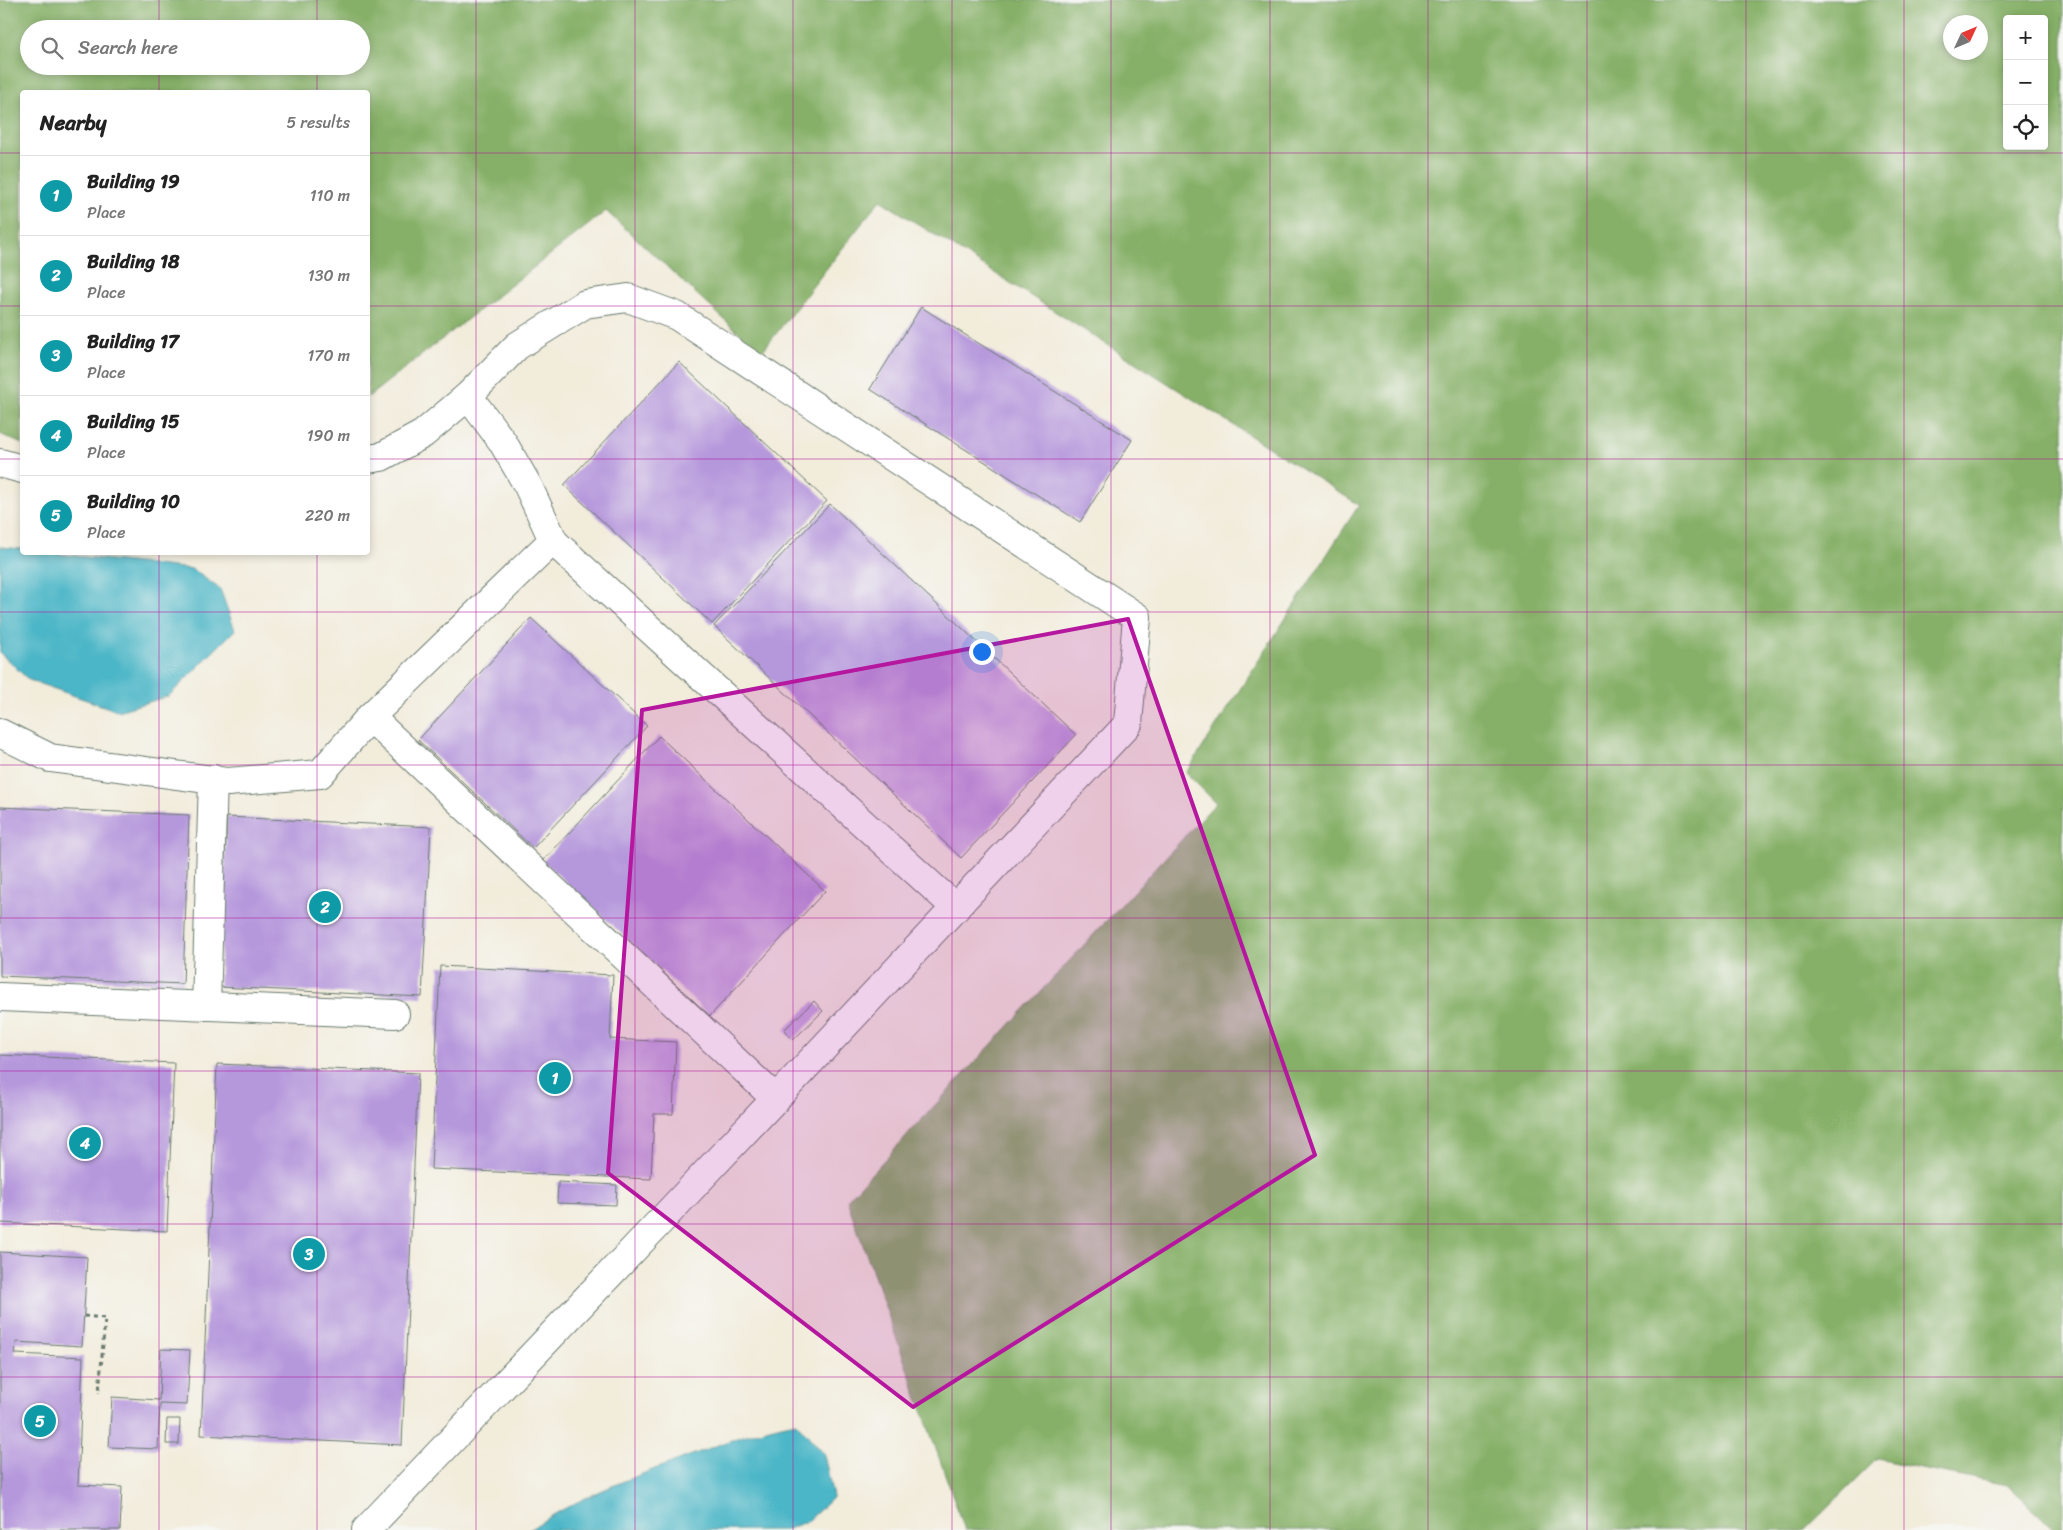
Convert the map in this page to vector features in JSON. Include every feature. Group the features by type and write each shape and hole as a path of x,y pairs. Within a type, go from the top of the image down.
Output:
{"lane":[{"path":"366,1530 776,1099 1128,724 1137,617 677,316 628,298 585,304 517,346 468,396 423,434 381,457 370,459"},
{"path":"468,396 502,441 528,486 554,542 956,908"},
{"path":"0,463 20,468"},
{"path":"0,733 50,758 228,782 320,774 370,717 546,547 554,542"},
{"path":"370,717 776,1099"},
{"path":"206,1006 213,779"},
{"path":"0,997 395,1014"}],"path":[{"path":"84,1316 105,1318 100,1393"}],"highlighted area":[{"path":"1128,619 1315,1155 913,1407 608,1173 642,710"}],"green space":[{"path":"0,0 2063,0 2063,1530 2055,1530 2007,1485 1877,1459 1805,1530 965,1530 847,1200 1216,803 1186,773 1359,505 880,200 761,353 606,211 370,395 370,90 20,90 20,443 0,434"}],"water":[{"path":"0,547 20,549 20,555 68,555 192,569 220,589 235,630 169,696 118,711 29,680 0,653"},
{"path":"796,1422 824,1454 833,1497 808,1521 785,1530 529,1530 585,1498 624,1481 739,1437"}],"building":[{"path":"921,307 1132,440 1080,522 870,389"},
{"path":"679,362 827,501 712,624 564,485"},
{"path":"830,504 1076,735 961,858 714,626"},
{"path":"531,618 647,726 533,848 418,740"},
{"path":"659,736 825,891 710,1016 543,861"},
{"path":"0,807 189,815 183,984 0,976"},
{"path":"227,817 431,827 422,997 219,987"},
{"path":"440,966 613,975 610,1039 676,1042 673,1114 654,1114 651,1179 431,1169"},
{"path":"814,1001 823,1011 793,1040 784,1030"},
{"path":"0,1055 174,1063 167,1231 0,1223"},
{"path":"217,1064 418,1073 402,1445 201,1435"},
{"path":"558,1182 617,1185 616,1205 557,1203"},
{"path":"0,1252 87,1257 82,1346 16,1342 15,1354 83,1357 78,1485 122,1487 120,1530 0,1530"},
{"path":"161,1349 190,1350 187,1405 160,1404 158,1449 109,1447 112,1397 159,1400"},
{"path":"167,1419 180,1419 179,1444 166,1444"}],"place":[{"name":"Building 18","path":"325,907"},
{"name":"Building 19","path":"555,1078"},
{"name":"Building 15","path":"85,1143"},
{"name":"Building 17","path":"309,1254"},
{"name":"Building 10","path":"40,1421"}]}
